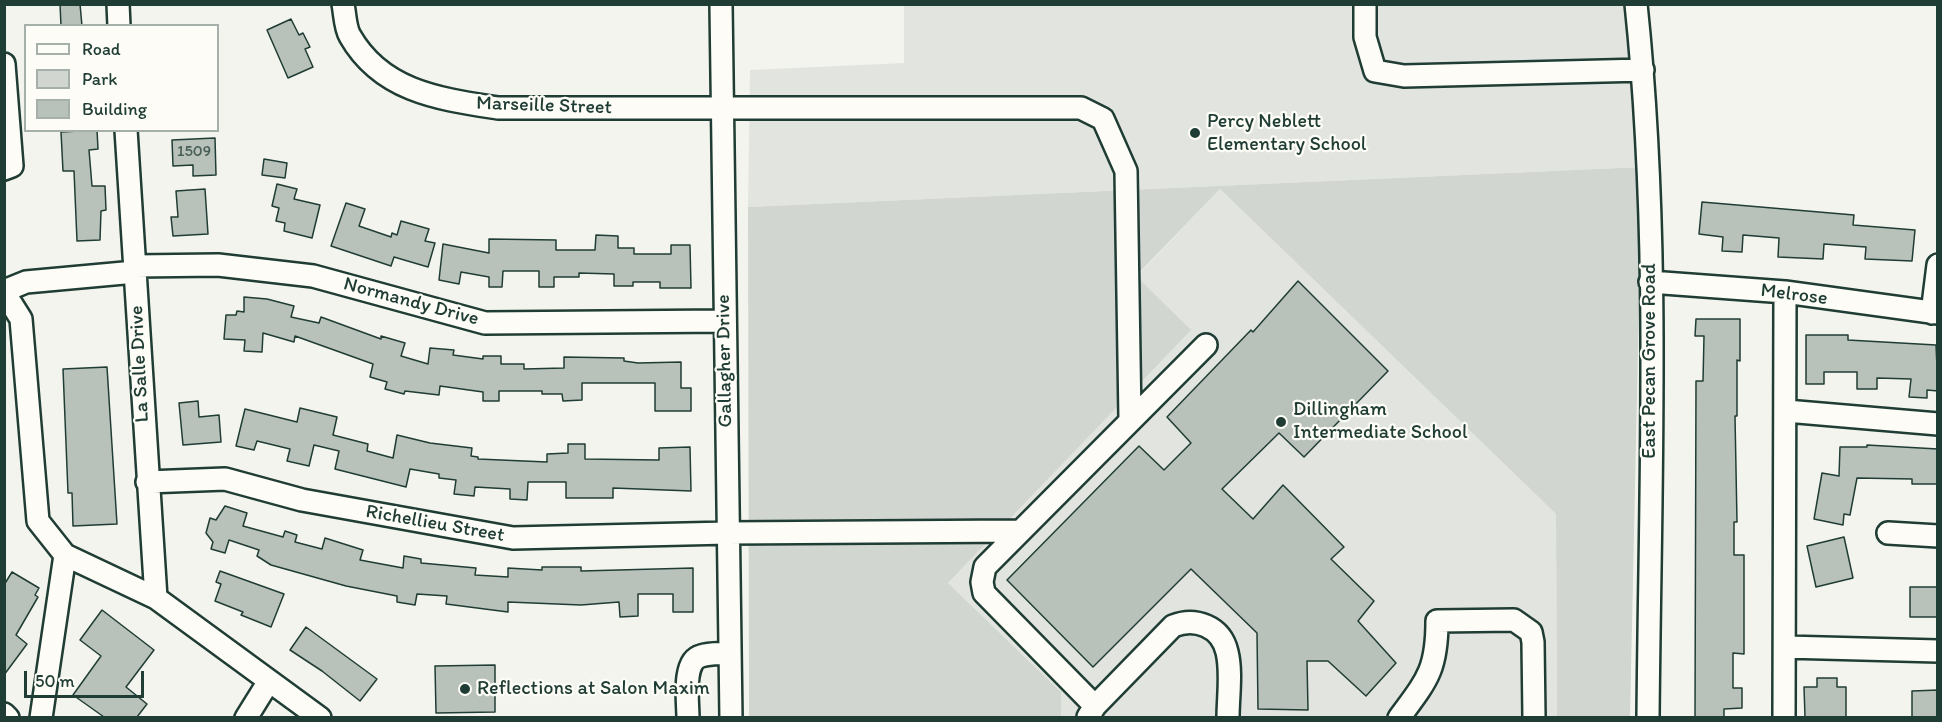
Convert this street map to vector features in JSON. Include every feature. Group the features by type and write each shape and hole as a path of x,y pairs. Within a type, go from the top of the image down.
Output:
{"street":[{"path":"118,4 119,24"},
{"name":"Marseille Street","path":"343,4 349,35 381,74 434,99 498,108 722,110 1081,108 1103,119 1126,171 1130,419"},
{"name":"Gallagher Drive","path":"721,4 731,717"},
{"path":"1365,4 1365,37 1375,71 1404,76 1643,70"},
{"name":"East Pecan Grove Road","path":"1636,4 1643,70 1650,189 1648,717"},
{"path":"4,64 12,166 4,169"},
{"name":"La Salle Drive","path":"126,132 156,598"},
{"name":"Normandy Drive","path":"4,292 26,282 135,269 218,265 312,276 484,322 725,321"},
{"path":"1935,313 1938,265"},
{"name":"Melrose","path":"1650,282 1785,292 1935,313"},
{"path":"4,292 21,319 38,520 65,555 156,598 320,717"},
{"path":"1784,717 1785,292"},
{"path":"1206,345 1018,531 985,567 982,582 984,593 1091,712 1173,626 1186,621 1199,622 1221,639 1227,651 1228,717"},
{"path":"1786,411 1938,424"},
{"name":"Richellieu Street","path":"147,482 225,479 302,500 513,538 728,533 1018,531"},
{"path":"1888,533 1938,536"},
{"path":"41,717 65,555"},
{"path":"1398,717 1428,679 1437,651 1437,621 1514,620 1531,632 1534,717"},
{"path":"1785,646 1938,651"},
{"path":"688,717 689,672 692,662 699,656 730,653"},
{"path":"246,717 269,681"},
{"path":"4,714 8,717"}],"shaded area":[{"name":"Percy Neblett Elementary School","path":"904,5 1629,5 1642,167 748,207 750,70 904,63"},
{"name":"Dillingham Intermediate School","path":"1220,189 1556,514 1557,717 1061,717 1061,692 948,583 1190,330 1136,277"}],"green space":[{"path":"1642,167 1630,717 1557,717 1556,514 1220,189 1136,276 1191,330 948,583 1061,692 1061,717 749,717 748,207"}],"building":[{"path":"60,4 80,4 82,24 61,24"},
{"path":"291,19 299,35 303,33 310,47 305,49 313,67 288,78 267,30"},
{"path":"61,132 97,132 98,149 89,150 92,186 105,186 106,210 101,211 100,240 77,241 74,171 63,171"},
{"path":"215,138 216,175 193,176 193,165 173,166 172,140"},
{"path":"264,159 287,163 285,178 262,175"},
{"path":"277,184 297,189 294,199 320,205 312,238 284,231 285,223 276,221 279,208 272,206"},
{"path":"205,189 208,234 173,236 171,217 178,217 176,191"},
{"path":"1702,202 1854,215 1853,225 1915,230 1912,261 1865,259 1866,247 1824,244 1823,259 1778,257 1779,238 1743,235 1742,252 1722,251 1723,237 1699,234"},
{"path":"346,203 365,209 359,226 391,237 392,233 397,235 401,221 429,229 425,241 435,243 428,267 394,257 391,266 331,246"},
{"path":"596,235 618,236 618,248 634,248 634,254 671,254 671,245 690,245 691,288 660,288 660,282 633,282 633,286 614,286 614,274 579,273 579,277 554,277 554,287 539,287 539,271 503,271 502,287 489,287 489,277 461,272 459,284 439,280 443,244 489,253 489,239 556,240 556,250 595,250"},
{"path":"1298,281 1388,371 1304,457 1279,433 1222,489 1253,519 1283,485 1344,547 1331,559 1374,601 1358,621 1396,663 1366,696 1328,661 1307,661 1308,710 1258,709 1257,633 1191,569 1093,667 1007,580 1139,446 1164,470 1191,443 1167,417 1251,330 1253,332"},
{"path":"244,297 267,299 294,306 291,317 319,323 321,317 381,339 381,336 405,343 401,356 428,364 430,348 454,350 453,355 483,359 483,356 501,356 501,364 524,364 524,369 564,368 564,357 624,358 624,361 638,363 681,362 681,388 691,388 691,411 655,411 655,383 582,383 582,400 563,401 562,394 542,394 542,391 499,391 499,401 483,401 483,392 440,386 439,395 405,391 404,394 385,389 387,382 370,377 373,364 295,336 294,342 263,333 262,352 244,351 245,340 224,339 226,315 236,315 237,311 244,312"},
{"path":"1696,319 1740,319 1740,361 1737,360 1737,416 1735,416 1737,522 1734,522 1734,555 1744,555 1744,654 1733,653 1733,688 1742,688 1742,708 1724,709 1724,717 1695,717 1696,381 1703,381 1704,336 1695,336"},
{"path":"1806,335 1848,335 1848,340 1936,345 1938,391 1927,390 1927,398 1909,397 1911,379 1877,378 1877,389 1857,389 1857,372 1824,372 1824,384 1806,384"},
{"path":"107,367 117,524 73,526 72,493 68,493 63,369"},
{"path":"198,401 199,417 219,415 221,442 183,445 179,403"},
{"path":"300,408 337,417 333,435 368,444 367,451 393,458 397,435 430,443 472,448 471,456 478,457 478,459 547,462 547,454 568,453 568,444 585,444 585,459 659,460 659,448 690,447 691,491 613,488 613,498 566,498 566,482 528,482 527,500 510,499 510,489 475,487 474,496 454,494 456,480 439,478 439,474 410,469 406,487 335,469 339,451 314,445 309,466 287,461 290,449 257,441 254,450 236,446 245,409 297,422"},
{"path":"1867,445 1938,449 1938,484 1912,484 1912,479 1857,478 1850,515 1844,514 1843,525 1814,519 1822,473 1839,476 1840,447 1867,447"},
{"path":"225,506 247,513 243,526 283,537 285,531 297,535 295,542 322,549 325,538 363,550 360,560 403,568 404,556 421,559 421,563 476,568 475,575 508,577 508,568 542,570 542,567 581,567 581,571 693,568 693,612 673,612 673,594 638,594 638,616 620,617 619,602 581,605 508,602 508,612 446,604 447,596 417,594 415,605 397,602 397,596 346,586 271,565 257,556 259,550 229,540 225,553 211,549 213,542 206,533 210,518 216,520"},
{"path":"1844,537 1853,578 1816,587 1807,546"},
{"path":"220,571 284,594 271,627 241,615 243,612 215,601 221,584 216,582"},
{"path":"12,572 39,588 35,595 38,597 16,635 27,644 4,675 4,585"},
{"path":"1910,587 1938,587 1938,617 1910,617"},
{"path":"102,610 154,650 126,687 147,704 137,717 104,717 73,695 101,656 80,640"},
{"path":"306,627 377,679 360,701 322,671 290,650"},
{"name":"Reflections at Salon Maxim","path":"495,665 495,712 436,713 435,666"},
{"path":"1817,678 1837,678 1837,687 1846,687 1846,717 1805,717 1804,687 1817,687"},
{"path":"1938,690 1938,717 1912,717 1912,691"}],"place":[{"name":"Percy Neblett Elementary School","path":"1195,133"},
{"name":"Dillingham Intermediate School","path":"1281,422"},
{"name":"Reflections at Salon Maxim","path":"465,689"}]}
